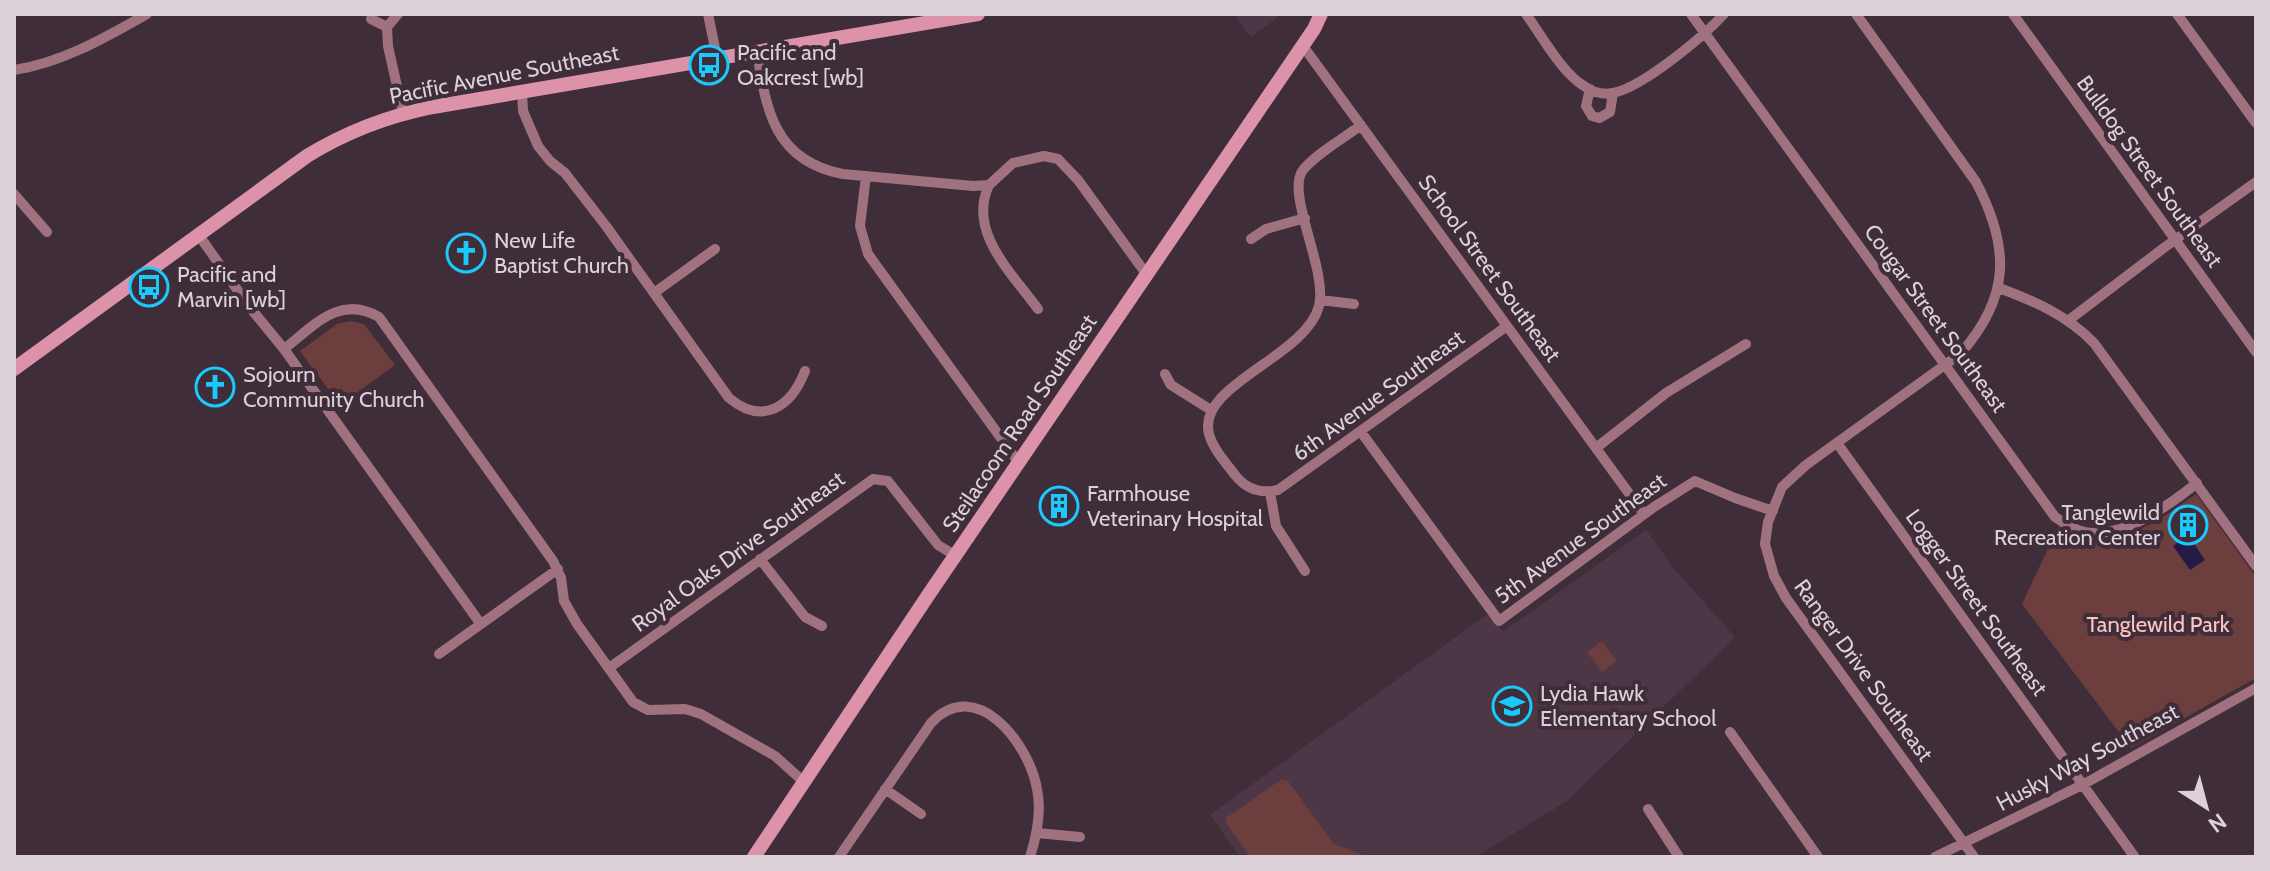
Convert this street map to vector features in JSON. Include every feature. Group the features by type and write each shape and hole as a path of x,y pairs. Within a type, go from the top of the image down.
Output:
{"main road":[{"name":"Pacific Avenue Southeast","path":"14,369 315,151 367,126 403,113 522,91 978,14"},
{"name":"Steilacoom Road Southeast","path":"760,855 804,782 1303,46 1321,14"}],"street":[{"path":"14,70 64,56 147,14"},
{"path":"398,14 387,27 388,46 403,113"},
{"path":"708,14 717,58"},
{"path":"1526,14 1576,81 1594,91 1613,93 1633,84 1706,34 1724,14"},
{"name":"Cougar Street Southeast","path":"1691,14 2055,517 2073,529 2096,533 2142,520 2197,483"},
{"name":"Ranger Drive Southeast","path":"1856,14 1962,161 1981,193 1998,236 2001,257 1999,288 1982,327 1960,354 1791,477 1782,487 1766,533 1767,555 1786,598 1974,857"},
{"name":"Bulldog Street Southeast","path":"2013,14 2175,240 2254,344"},
{"path":"2177,14 2256,123"},
{"path":"371,19 387,27"},
{"name":"School Street Southeast","path":"1303,46 1644,514"},
{"path":"757,51 767,110 792,149 818,167 866,176 963,186 989,185"},
{"path":"522,91 523,111 538,146 565,173 729,398 741,408 755,413 779,406 798,390 805,371"},
{"path":"1594,91 1586,106 1592,116 1599,118 1610,112 1613,93"},
{"path":"1305,571 1276,526 1270,492 1260,492 1244,484 1213,445 1208,427 1211,410 1222,396 1298,340 1311,325 1320,300 1320,278 1297,186 1303,171 1361,125"},
{"path":"1038,309 986,234 983,204 989,185 1013,163 1044,156 1058,159 1078,180 1147,275"},
{"path":"866,176 860,226 868,254 1019,463"},
{"path":"2069,320 2256,182"},
{"path":"14,194 47,232"},
{"path":"1251,239 1266,229 1305,218"},
{"path":"198,234 480,623"},
{"path":"654,293 715,249"},
{"path":"1999,288 2069,320 2102,353 2256,566"},
{"path":"1320,300 1354,304"},
{"path":"284,349 337,311 356,308 379,317 558,569 564,601 628,695 640,707 656,711 677,708 693,711 767,751 804,782"},
{"name":"6th Avenue Southeast","path":"1270,492 1288,485 1507,326"},
{"path":"1596,448 1666,393 1746,344"},
{"path":"1165,374 1171,385 1211,410"},
{"name":"5th Avenue Southeast","path":"1361,432 1499,621 1644,514 1695,481 1773,511"},
{"name":"Logger Street Southeast","path":"1837,443 2134,856"},
{"name":"Royal Oaks Drive Southeast","path":"609,668 873,479 881,478 894,487 938,545 956,556"},
{"path":"760,559 805,617 822,626"},
{"path":"439,654 558,569"},
{"name":"Husky Way Southeast","path":"1935,857 2084,784 2256,688"},
{"path":"839,857 931,723 943,711 955,706 983,710 997,719 1024,754 1033,772 1039,809 1037,833 1030,857"},
{"path":"1730,732 1818,857"},
{"path":"885,789 921,814"},
{"path":"1648,809 1679,857"},
{"path":"1037,833 1080,837"}],"shaded area":[{"path":"1234,14 1282,14 1251,37"},
{"name":"Lydia Hawk Elementary School","path":"1646,530 1676,571 1735,637 1567,801 1475,857 1240,857 1210,815 1489,613 1503,632"},
{"path":"2188,535 2205,560 2190,570 2173,546"}],"green space":[{"path":"350,321 364,324 395,365 340,405 300,351 337,324"},
{"name":"Tanglewild Park","path":"2196,494 2256,577 2256,678 2131,748 2022,604 2059,525 2081,538 2111,539 2142,528"},
{"path":"1602,641 1617,661 1602,672 1587,652"},
{"path":"1282,779 1288,781 1334,844 1369,857 1250,857 1226,823 1226,818"}],"place":[{"name":"Pacific and Oakcrest [wb]","path":"709,65"},
{"name":"New Life Baptist Church","path":"466,253"},
{"name":"Pacific and Marvin [wb]","path":"149,287"},
{"name":"Sojourn Community Church","path":"215,387"},
{"name":"Farmhouse Veterinary Hospital","path":"1059,506"},
{"name":"Tanglewild Recreation Center","path":"2188,525"},
{"name":"Lydia Hawk Elementary School","path":"1512,706"}]}
